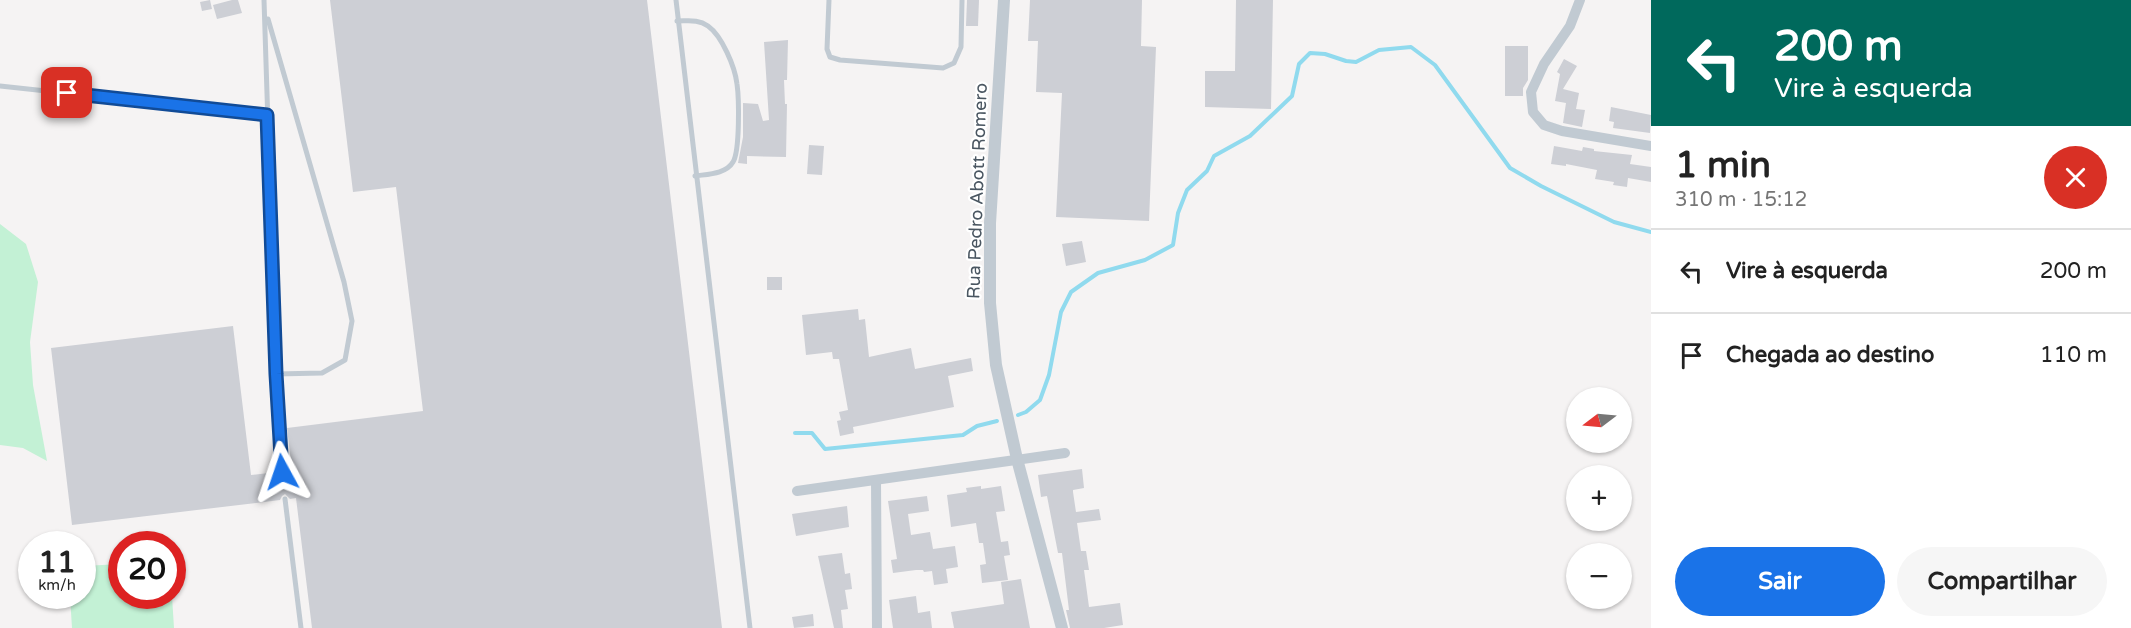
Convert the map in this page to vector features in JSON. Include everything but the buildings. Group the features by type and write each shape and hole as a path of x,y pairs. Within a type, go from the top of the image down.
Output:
{"street":[{"name":"Rua Pedro Abott Romero","path":"1004,0 990,223 990,303 996,365 1017,459 1062,628"},
{"path":"1580,0 1570,26 1544,64 1531,92 1533,112 1544,125 1562,131 1651,146"},
{"path":"797,491 1065,453"},
{"path":"876,480 877,628"}],"lane":[{"path":"264,0 344,282 352,321 345,360 322,373 276,374"},
{"path":"675,0 750,628"},
{"path":"829,0 827,49 830,57 840,60 943,68 954,63 961,47 962,0"},
{"path":"266,11 267,115 276,374 282,472"},
{"path":"677,21 698,20 711,27 725,47 737,83 738,148 733,163 724,171 695,176"},
{"path":"0,86 267,115"},
{"path":"285,500 301,628"}],"green space":[{"path":"0,224 26,244 38,282 30,342 33,385 47,461 23,448 0,445"},
{"path":"96,565 108,565 108,609 173,609 174,628 72,628 71,609 96,609"}],"waterway":[{"path":"1018,415 1026,412 1040,400 1049,375 1061,312 1071,292 1098,273 1145,260 1173,245 1178,213 1187,190 1207,171 1214,156 1250,136 1292,96 1299,64 1310,53 1325,54 1356,62 1379,50 1411,47 1435,65 1510,168 1614,222 1651,232"},
{"path":"795,433 812,433 825,449 963,435 977,426 997,421"}],"route":[{"path":"67,93 267,115 276,374 282,472"}]}
